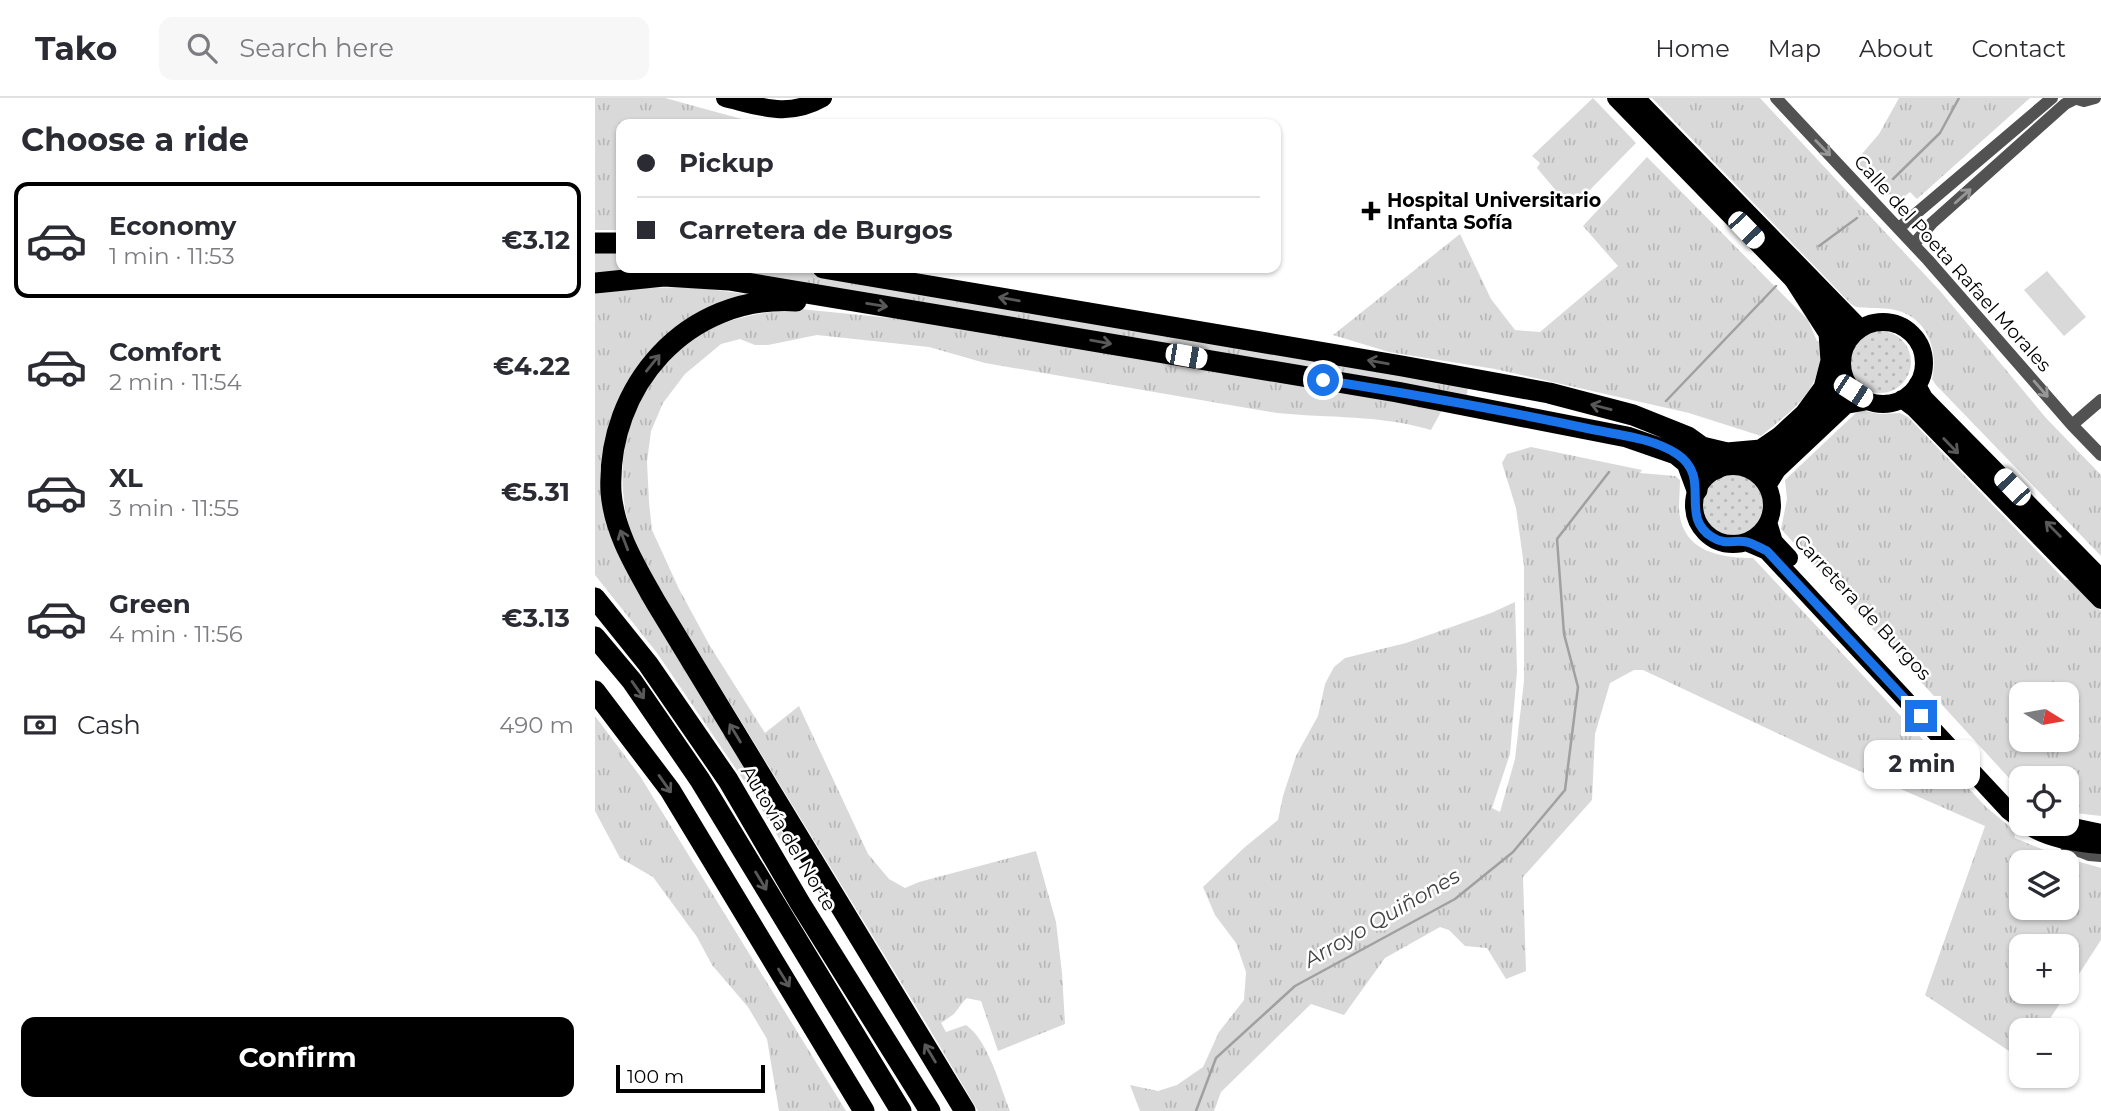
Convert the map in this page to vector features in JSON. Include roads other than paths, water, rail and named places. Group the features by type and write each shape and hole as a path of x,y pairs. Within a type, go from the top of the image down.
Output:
{"highway":[{"path":"595,243 616,243"},
{"path":"853,273 1549,393 1633,415 1688,438 1702,447 1727,453 1761,450 1780,438 1805,414 1824,388 1831,361 1829,333 1795,281"},
{"path":"595,283 664,276 729,280 1397,392 1627,437 1676,454 1687,463 1697,490"},
{"path":"844,299 822,303 786,300 757,302 712,316 672,343 649,367 628,401 620,422 613,458 611,493 616,520 626,548 655,601 965,1111"},
{"path":"1665,429 1716,469"},
{"name":"Autovía del Norte","path":"595,598 648,664 728,780 800,903 930,1111"},
{"path":"595,637 632,681 700,780 901,1111"},
{"path":"595,691 670,790 864,1111"}],"main road":[{"path":"725,98 779,111 809,106 823,98"},
{"path":"1616,98 1844,332 1854,334"},
{"path":"1636,98 1854,334"},
{"path":"1884,321 1907,330 1916,338 1924,362 1917,385 1902,399 1879,404 1868,401 1853,391 1845,377 1842,358 1854,334 1872,323 1884,321"},
{"path":"1748,468 1763,479 1767,486 1772,502 1768,522 1755,537 1746,542 1721,542 1709,536 1695,515 1694,503 1701,482 1716,469 1761,466 1836,395 1845,377"},
{"path":"1917,385 1924,398 2101,578"},
{"path":"1902,399 1914,408 2101,600"},
{"path":"1767,486 1777,470 1846,405 1868,401"},
{"name":"Carretera de Burgos","path":"1768,522 1774,542 2009,797"},
{"name":"Carretera de Burgos","path":"1746,542 1767,551 2009,811"},
{"path":"2079,832 2101,833"},
{"path":"2066,836 2076,842 2101,845"}],"street":[{"name":"Calle del Poeta Rafael Morales","path":"1776,98 1914,244 2101,455"},
{"path":"1899,228 2052,98"},
{"path":"1914,244 1932,223 2065,104 2075,98 2084,101 2095,98"},
{"path":"2072,425 2101,400"},
{"path":"2059,836 2068,848 2101,856"}],"waterway":[{"name":"Arroyo Quiñones","path":"1893,179 1940,133 1959,98"},
{"name":"Arroyo Quiñones","path":"1819,246 1857,218"},
{"name":"Arroyo Quiñones","path":"1666,401 1776,286"},
{"name":"Arroyo Quiñones","path":"1196,1111 1216,1058 1295,986 1455,899 1513,852 1565,790 1578,687 1564,634 1557,539 1609,472"}],"place":[{"name":"Hospital Universitario Infanta Sofía","path":"1371,211"}]}
